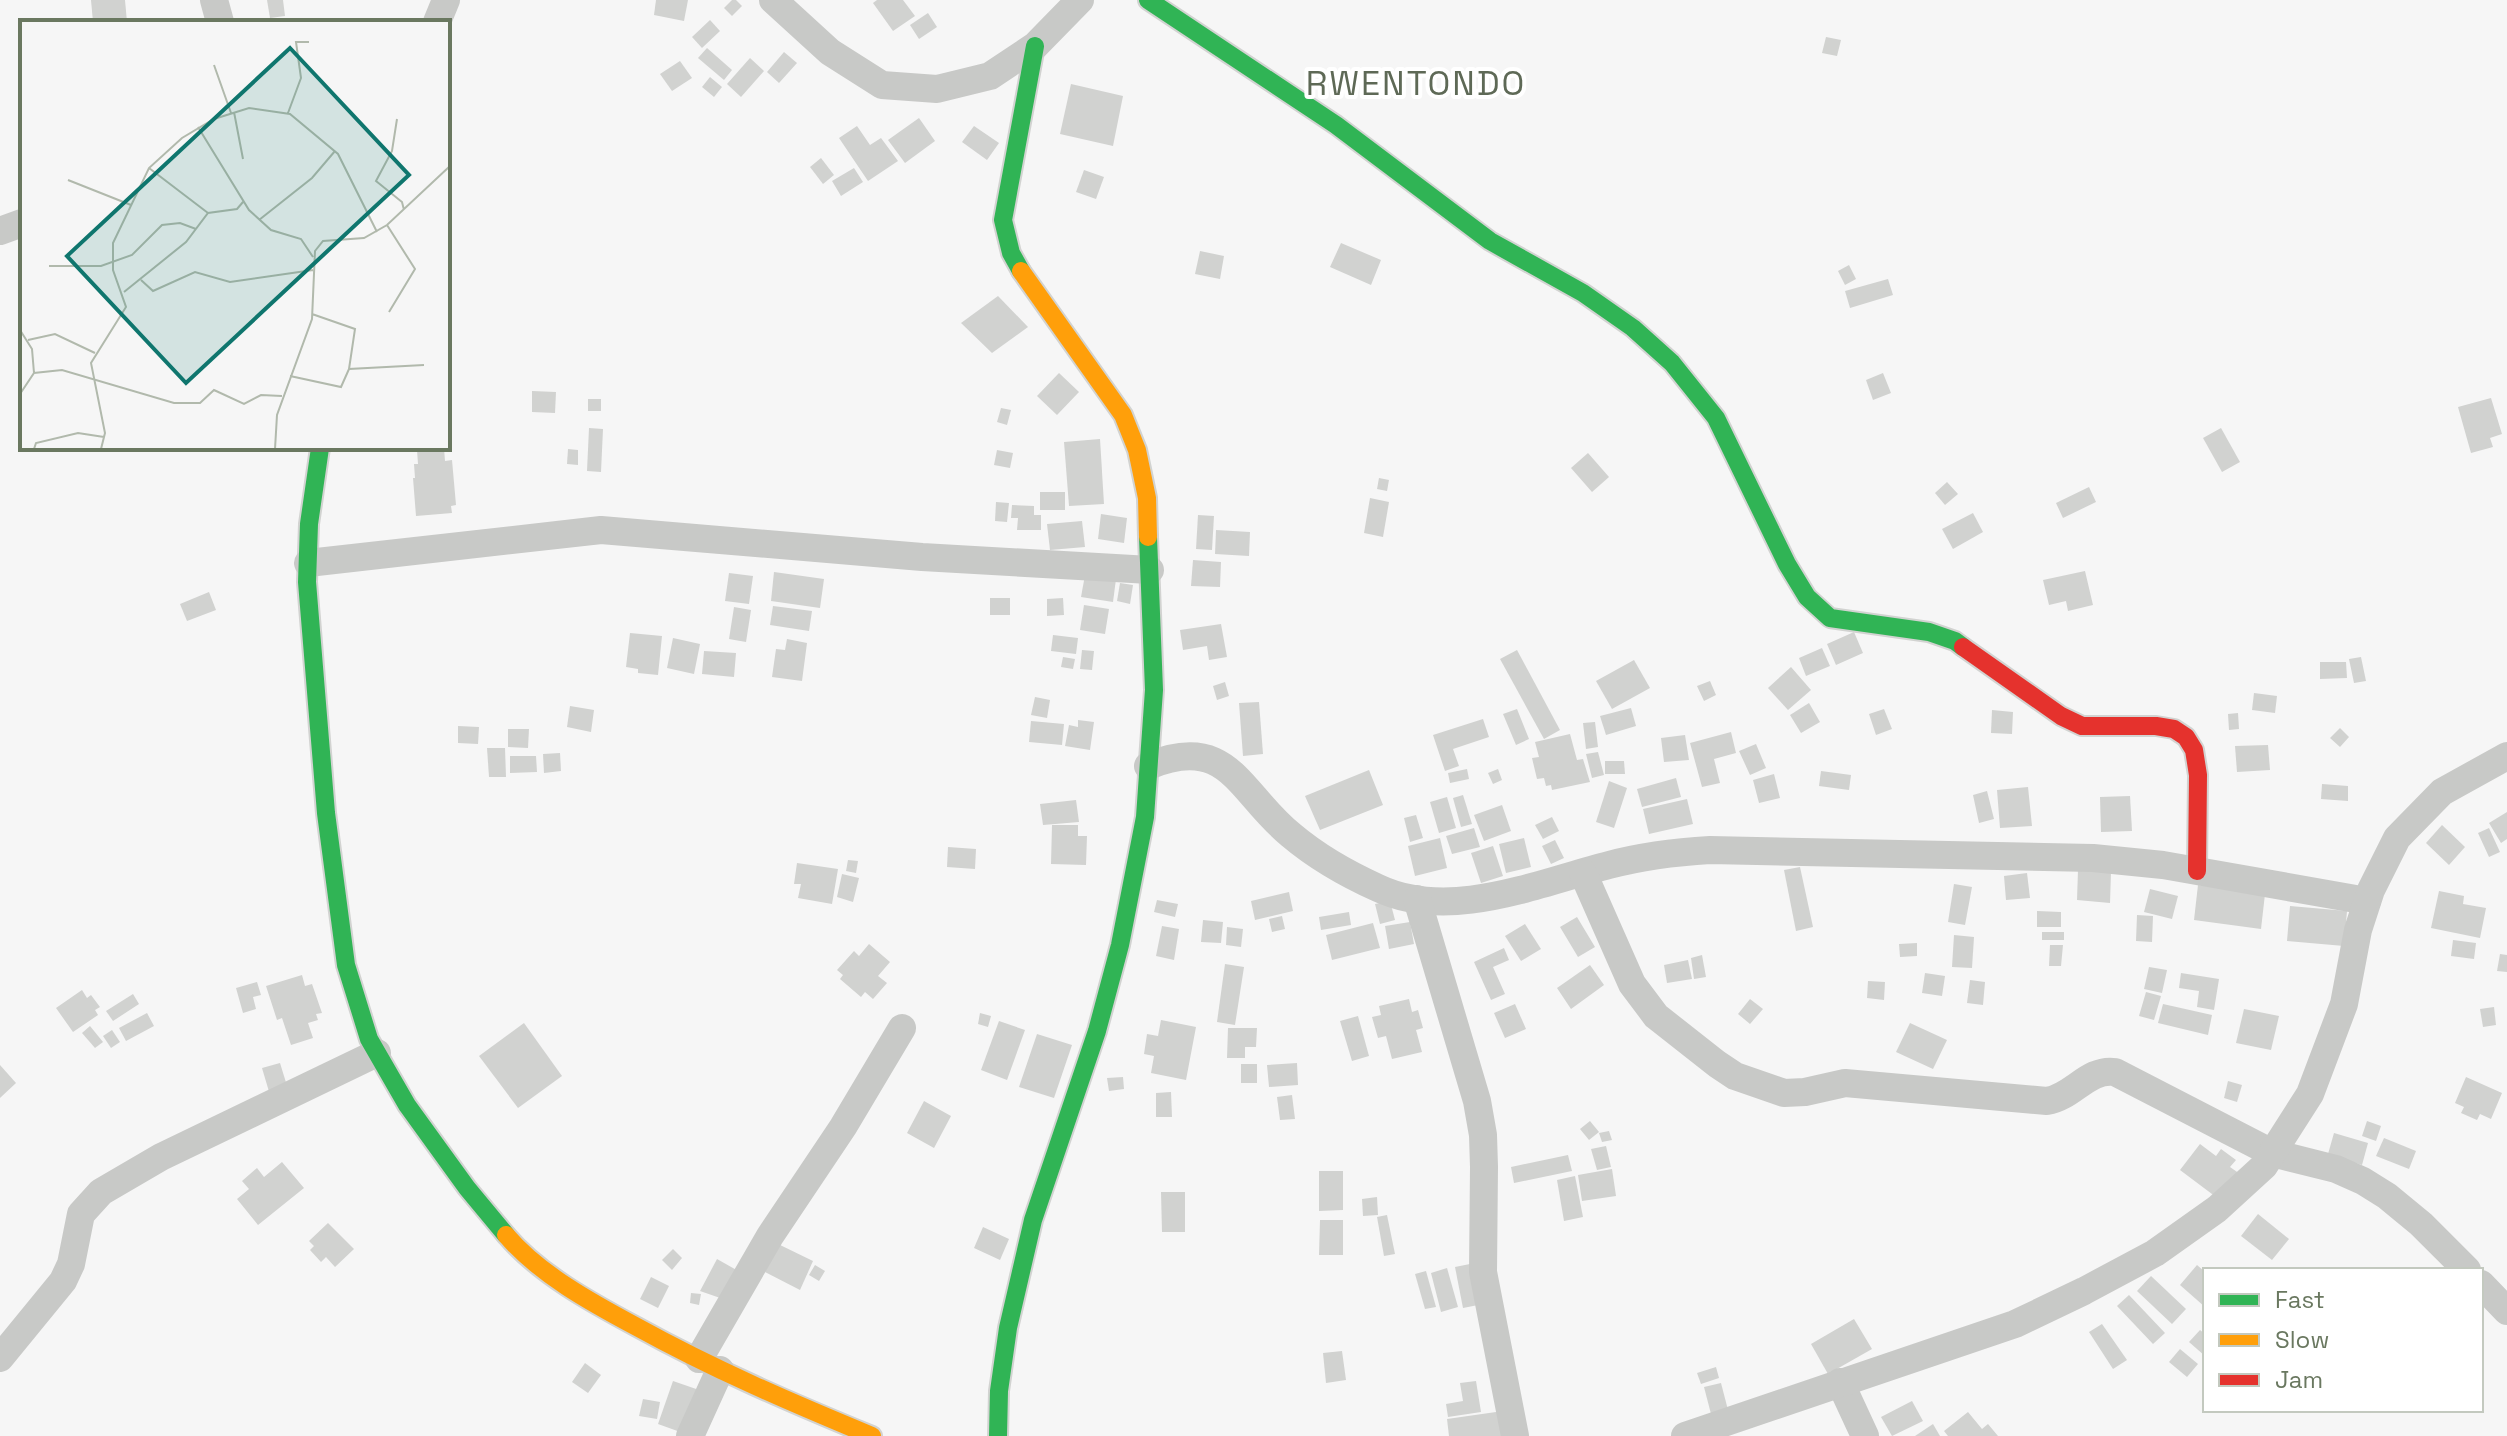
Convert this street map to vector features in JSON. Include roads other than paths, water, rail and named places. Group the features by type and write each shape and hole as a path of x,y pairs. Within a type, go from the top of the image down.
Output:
{"street":[{"path":"214,0 219,20"},
{"path":"438,20 446,0"},
{"path":"773,0 830,52 882,85 937,89 990,76 1035,46 1080,0"},
{"path":"1148,0 1336,125 1490,241 1595,302 1633,328 1672,363 1716,418 1787,564 1807,597 1830,618 1929,632 1955,641 2061,716 2082,726 2156,726 2174,729 2186,737 2194,750 2198,775 2197,871"},
{"path":"998,1436 999,1391 1008,1328 1033,1220 1097,1031 1120,945 1145,817 1154,690 1147,498 1137,450 1123,415 1025,278 1011,253 1003,220 1035,46"},
{"path":"0,231 20,224"},
{"path":"320,450 309,524 307,582 326,813 346,965 369,1039 424,1129 467,1188 517,1248 586,1300 763,1391 872,1436"},
{"path":"308,563 601,530 922,557 1150,570"},
{"path":"1148,766 1171,756 1196,754 1222,765 1288,833 1324,860 1381,890 1417,899 1492,897 1659,853 1710,850 2093,858 2197,871 2367,901"},
{"path":"1685,1436 2015,1324 2155,1253 2217,1209 2264,1166 2310,1094 2344,1004 2358,930 2367,901 2397,838 2442,792 2507,756"},
{"path":"1583,873 1641,999 1656,1016 1735,1076 1784,1093 1858,1083 2047,1101 2071,1093 2104,1071 2133,1080 2272,1153 2336,1169 2363,1181 2421,1224 2465,1268"},
{"path":"1417,899 1477,1101 1483,1135 1483,1272 1515,1436"},
{"path":"690,1436 709,1364 770,1236 831,1146 902,1028"},
{"path":"0,1358 63,1281 71,1264 81,1214 101,1192 161,1157 377,1053"},
{"path":"2483,1286 2507,1311"},
{"path":"1840,1382 1865,1436"}],"district":[{"name":"RWENTONDO","path":"1416,83"}]}
